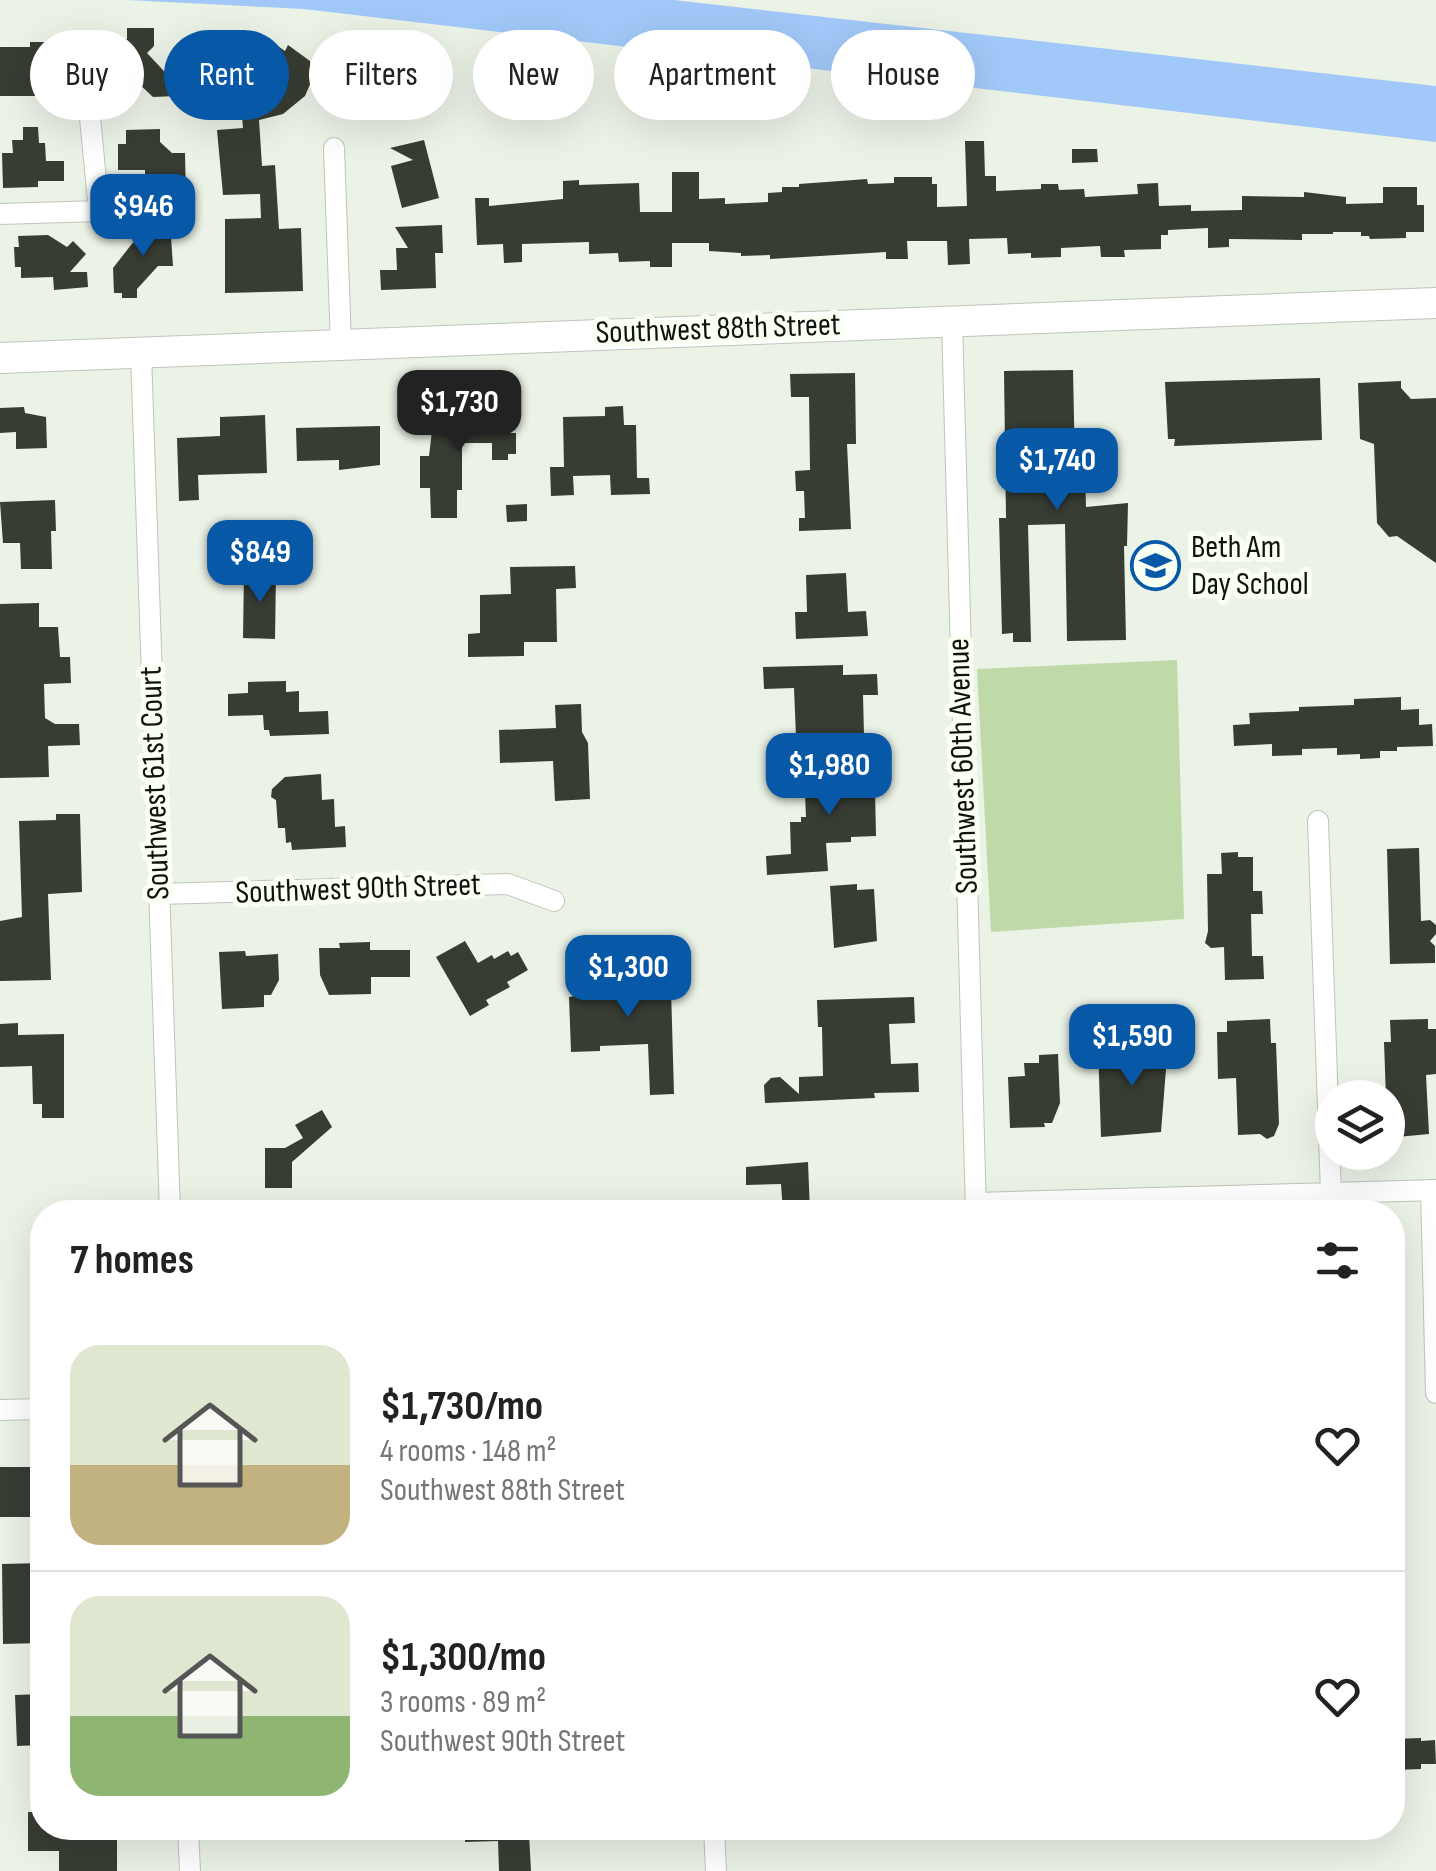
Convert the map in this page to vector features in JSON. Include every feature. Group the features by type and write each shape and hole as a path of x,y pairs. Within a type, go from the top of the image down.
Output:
{"street":[{"path":"0,214 99,211 90,120"},
{"path":"334,148 341,345"},
{"name":"Southwest 88th Street","path":"0,358 1436,302"},
{"name":"Southwest 60th Avenue","path":"952,320 976,1200"},
{"name":"Southwest 61st Court","path":"141,353 170,1200"},
{"path":"1318,821 1332,1193"},
{"name":"Southwest 90th Street","path":"159,894 508,884 554,901"},
{"path":"1226,1200 1433,1190 1436,1392"},
{"path":"0,1410 30,1409"},
{"path":"189,1840 190,1871"},
{"path":"715,1840 716,1871"}],"green space":[{"path":"1177,660 1184,919 991,932 977,669"}],"water":[{"path":"128,0 674,0 940,30 831,30 831,71 811,69 811,30 614,30 614,45 594,43 594,30 483,30 304,9"},
{"path":"975,34 1436,86 1436,142 975,88"}],"building":[{"path":"154,28 154,46 147,53 164,71 164,97 153,97 144,89 144,30 127,30"},
{"path":"289,46 309,60 305,96 289,109"},
{"path":"0,47 30,47 30,96 0,96"},
{"path":"242,120 259,120 262,166 275,165 279,229 301,228 303,291 225,293 225,219 261,218 260,194 223,195 217,130 243,128"},
{"path":"23,127 38,127 39,143 45,143 46,161 64,161 64,181 3,188 2,153 13,153 12,140 23,140"},
{"path":"160,129 160,142 172,153 185,153 186,196 145,196 145,170 118,170 118,144 126,144 126,130"},
{"path":"424,140 439,198 402,208 391,166 413,160 390,148"},
{"path":"965,141 984,141 985,176 996,176 996,191 1041,189 1041,184 1058,184 1059,190 1084,189 1085,197 1138,194 1137,184 1158,183 1159,206 1191,205 1191,211 1242,210 1242,196 1304,197 1304,192 1346,197 1346,204 1383,203 1383,187 1417,187 1417,205 1424,205 1424,232 1406,232 1406,238 1370,239 1361,236 1361,232 1333,232 1302,234 1302,240 1229,239 1229,247 1208,248 1208,228 1168,230 1168,235 1161,235 1161,249 1124,250 1125,257 1101,257 1100,246 1061,248 1061,257 1031,258 1031,253 1008,254 1007,238 969,239 970,264 948,265 947,241 907,241 908,259 886,259 886,252 770,259 770,255 709,251 709,243 672,243 672,267 650,267 650,261 619,262 618,253 589,254 589,242 522,244 522,262 504,263 503,244 477,245 475,198 489,198 489,206 563,199 563,181 579,180 579,185 639,183 640,212 672,212 672,172 699,172 699,199 725,198 725,204 768,202 768,193 799,184 867,179 868,184 894,183 894,177 932,177 932,184 937,184 937,207 967,206"},
{"path":"1072,149 1097,149 1098,162 1072,163"},
{"path":"170,222 173,266 158,266 137,289 137,298 122,298 122,293 114,293 113,268 131,245 151,223"},
{"path":"442,225 443,253 435,253 436,288 381,290 380,270 397,270 396,248 408,248 395,227"},
{"path":"48,235 67,247 73,241 86,254 70,272 87,272 88,287 54,290 53,277 21,278 21,267 15,267 18,236"},
{"path":"1073,370 1075,466 1085,466 1086,507 1128,503 1124,546 1126,640 1067,641 1065,524 1028,525 1031,642 1013,642 1013,633 1002,634 999,518 1006,518 1004,371"},
{"path":"855,373 856,444 847,444 851,529 799,531 799,518 805,518 804,491 796,491 795,471 810,470 809,397 791,397 790,374"},
{"path":"1320,378 1322,440 1174,446 1175,439 1168,439 1165,382"},
{"path":"1401,381 1401,388 1411,399 1436,398 1436,563 1397,536 1389,537 1377,523 1374,444 1360,439 1358,383"},
{"path":"623,406 624,425 636,425 637,478 649,478 650,494 611,495 610,475 573,476 574,495 551,496 550,467 564,467 563,417 605,416 605,407"},
{"path":"24,407 25,413 46,417 47,448 16,449 16,432 0,433 0,408"},
{"path":"477,410 501,410 501,433 516,433 516,454 508,454 508,460 492,460 492,443 462,443 462,490 457,490 457,518 431,518 430,488 420,488 420,456 429,456 434,414 477,414"},
{"path":"265,415 267,473 198,475 199,500 179,501 177,438 220,436 220,417"},
{"path":"380,426 380,465 339,470 339,460 297,461 296,428"},
{"path":"55,500 52,569 21,569 20,543 3,543 0,502"},
{"path":"527,504 527,521 507,522 506,505"},
{"path":"575,566 576,588 556,589 557,642 524,642 524,656 468,657 468,634 480,633 480,595 511,594 510,567"},
{"path":"244,570 276,571 275,639 243,638"},
{"path":"846,573 848,612 866,611 868,636 796,639 795,612 807,612 806,575"},
{"path":"39,603 39,627 58,627 60,657 70,657 71,683 44,684 45,718 55,724 79,724 80,745 48,746 49,777 0,778 0,604"},
{"path":"843,665 843,675 877,674 878,695 863,695 864,735 796,737 794,688 764,689 763,667"},
{"path":"286,681 286,692 299,691 299,712 328,711 329,734 270,736 269,730 264,730 263,715 228,716 228,694 248,693 248,682"},
{"path":"1401,697 1401,710 1419,709 1419,725 1432,724 1433,746 1397,747 1397,751 1380,751 1380,758 1360,759 1360,754 1337,755 1337,748 1302,749 1302,755 1272,756 1272,744 1234,746 1233,725 1250,724 1249,713 1299,711 1299,707 1354,705 1354,699"},
{"path":"581,704 582,732 588,743 590,799 555,801 553,761 500,763 499,730 556,728 555,705"},
{"path":"878,769 876,836 826,843 828,871 767,875 766,856 791,854 790,822 801,822 801,817 806,817 804,771"},
{"path":"321,774 322,800 334,799 335,827 345,826 346,847 292,850 291,842 286,843 285,828 278,828 272,789 285,777"},
{"path":"56,814 80,814 82,892 48,894 51,980 0,981 0,921 22,917 19,821 56,820"},
{"path":"1419,848 1421,921 1430,920 1436,925 1436,934 1430,941 1435,946 1435,963 1390,964 1387,849"},
{"path":"1238,852 1238,857 1253,857 1253,891 1262,891 1263,914 1251,914 1252,956 1263,956 1264,979 1225,980 1224,947 1211,948 1205,943 1207,874 1222,874 1221,853"},
{"path":"857,884 857,890 874,889 877,941 834,948 830,886"},
{"path":"465,941 478,963 492,955 494,959 508,951 511,956 518,952 528,970 507,982 510,987 486,1000 489,1005 470,1016 436,957"},
{"path":"370,942 370,950 410,950 410,977 371,977 371,994 329,995 320,975 319,948"},
{"path":"245,951 246,956 278,954 279,980 271,995 264,995 264,1007 222,1009 219,952"},
{"path":"661,952 662,988 671,988 674,1094 650,1095 648,1044 571,1052 569,997 575,996 575,981 591,980 592,986 643,985 642,953"},
{"path":"914,997 915,1023 889,1024 891,1064 918,1063 919,1092 765,1103 764,1085 771,1078 780,1077 799,1094 799,1077 823,1076 817,1000"},
{"path":"1270,1019 1271,1043 1276,1043 1279,1124 1274,1136 1267,1139 1260,1134 1238,1135 1236,1078 1218,1079 1217,1032 1227,1032 1227,1021"},
{"path":"1428,1019 1428,1029 1436,1029 1436,1074 1426,1075 1429,1134 1405,1136 1405,1080 1385,1080 1384,1042 1391,1042 1390,1020"},
{"path":"18,1023 18,1035 64,1034 64,1118 42,1118 42,1104 33,1104 32,1066 0,1067 0,1024"},
{"path":"1168,1044 1161,1132 1101,1137 1098,1046"},
{"path":"1058,1054 1060,1103 1052,1123 1044,1123 1045,1127 1010,1128 1008,1077 1025,1076 1024,1063 1039,1063 1039,1055"},
{"path":"322,1110 332,1127 292,1162 292,1188 265,1188 265,1148 285,1148 303,1138 295,1125"},
{"path":"808,1162 810,1200 782,1200 781,1184 746,1185 746,1167"},
{"path":"0,1467 30,1467 30,1517 0,1517"},
{"path":"30,1563 30,1643 3,1644 2,1564"},
{"path":"30,1694 30,1745 17,1746 15,1695"},
{"path":"1405,1739 1435,1740 1436,1764 1405,1770"},
{"path":"30,1812 30,1840 117,1840 117,1871 59,1871 59,1851 28,1851"},
{"path":"529,1840 531,1871 499,1871 498,1841 465,1842"}],"place":[{"name":"Beth Am Day School","path":"1156,565"}]}
